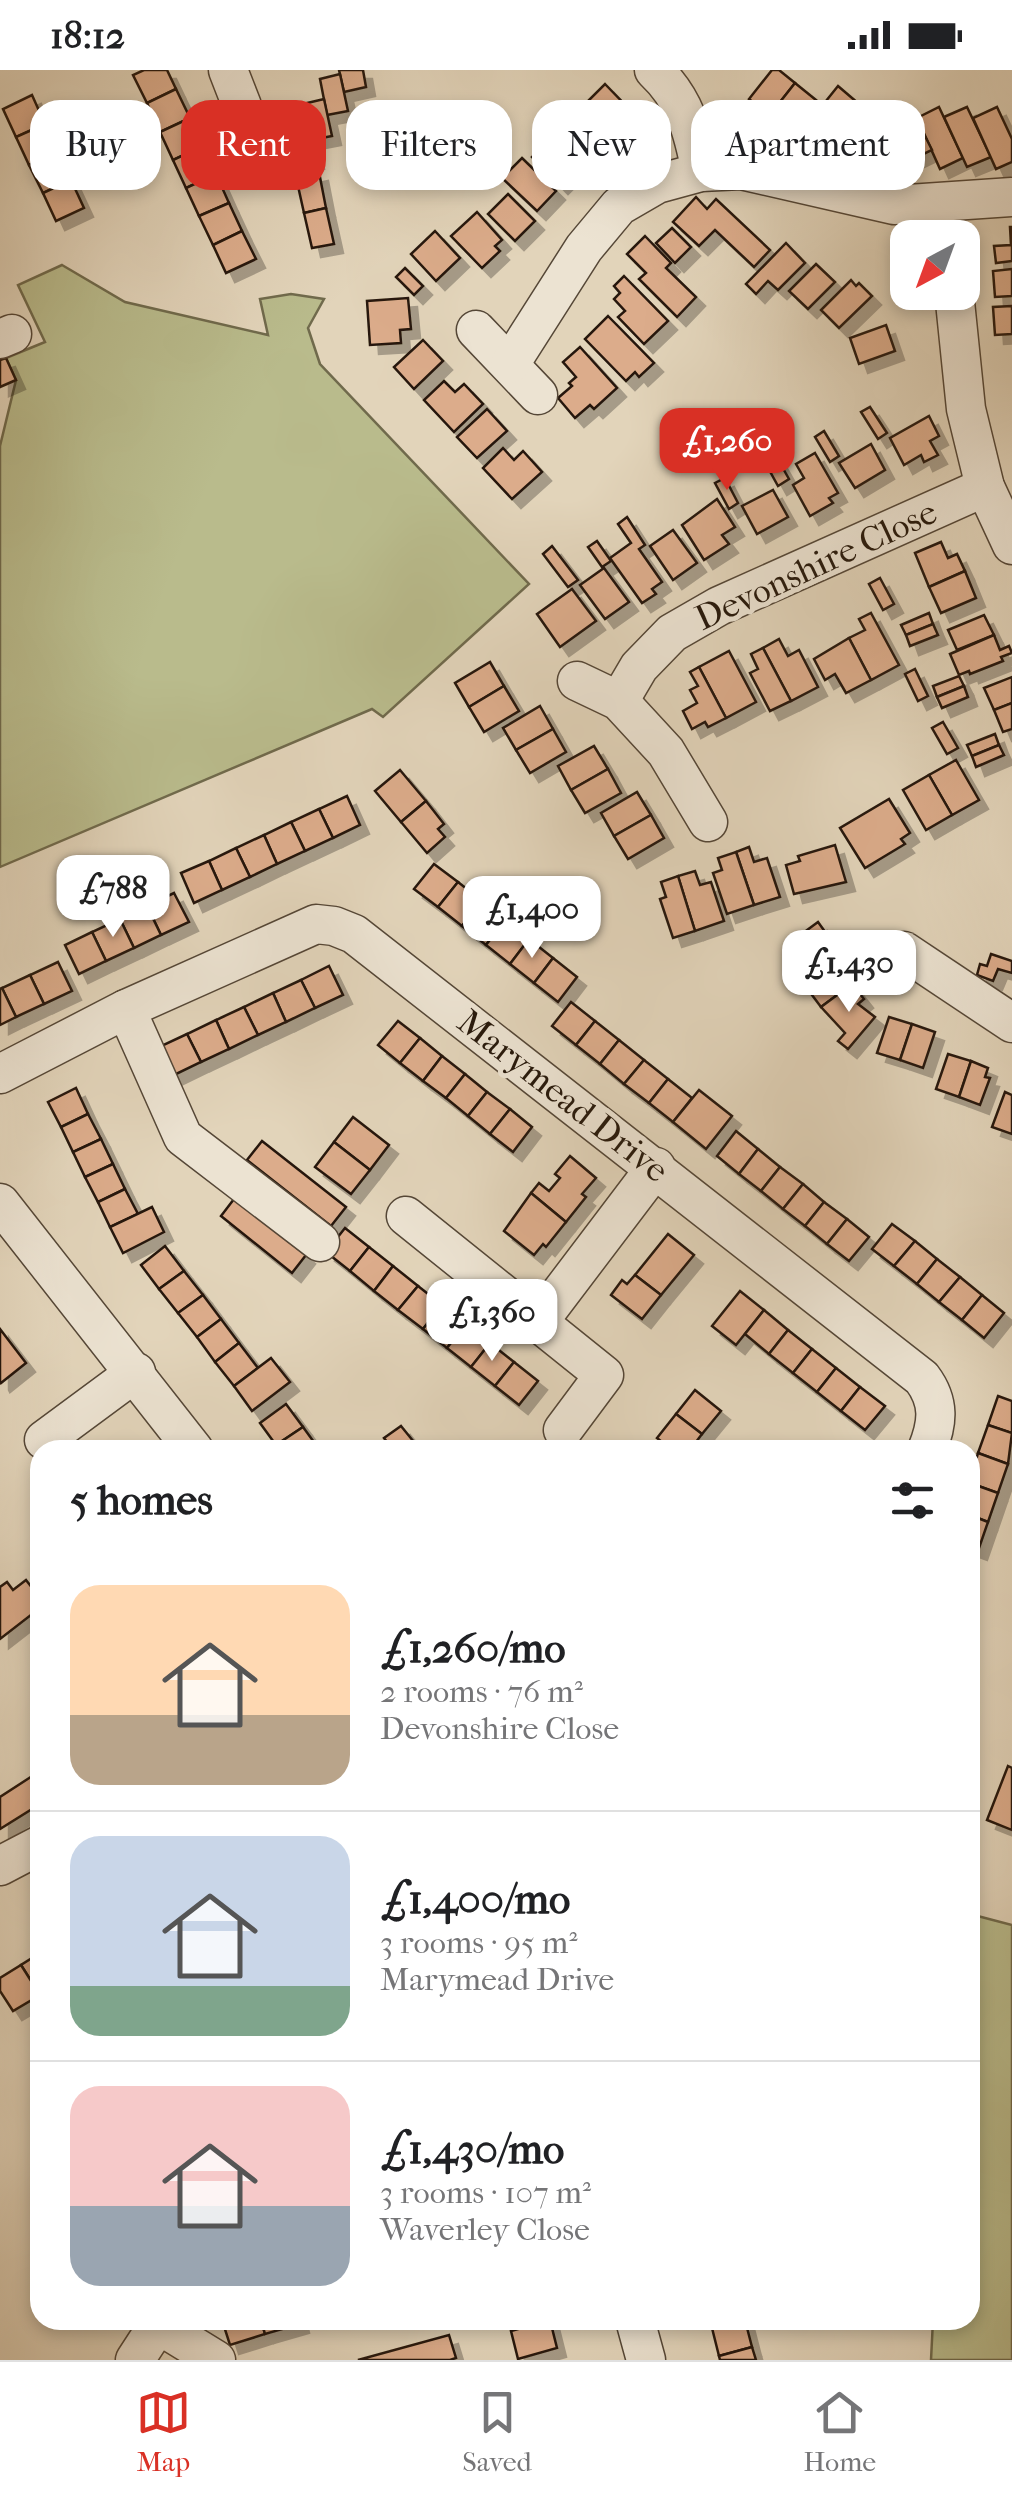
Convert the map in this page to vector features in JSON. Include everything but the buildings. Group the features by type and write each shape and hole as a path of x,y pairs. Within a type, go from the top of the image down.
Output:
{"street":[{"path":"228,70 240,100"},
{"path":"654,70 670,84 691,125"},
{"path":"510,364 584,248 619,206 657,184 691,175"},
{"path":"828,190 945,220 1012,198"},
{"path":"956,310 966,409 984,487 1012,544"},
{"path":"476,330 538,395"},
{"name":"Devonshire Close","path":"619,702 638,667 672,633 720,606 984,487"},
{"path":"577,681 619,702 666,752 708,822"},
{"name":"Marymead Drive","path":"0,1074 126,1009 316,924 334,926 354,934 922,1378 931,1390 936,1410 931,1440"},
{"path":"904,951 947,960 1012,1022"},
{"path":"126,1009 184,1137 320,1242"},
{"path":"540,1320 656,1168"},
{"path":"0,1203 187,1440"},
{"path":"406,1216 604,1375 562,1430"},
{"path":"44,1440 136,1372"},
{"path":"0,1866 30,1850"},
{"path":"134,2360 155,2330"},
{"path":"172,2330 216,2360"},
{"path":"638,2330 646,2360"}],"green space":[{"path":"62,265 125,302 268,335 260,299 291,294 324,299 308,328 320,364 529,584 383,717 372,709 0,867 0,446 16,380 6,358 45,342 18,285"},
{"path":"980,1917 1012,1925 1012,2360 931,2360 932,2330 980,2330"}]}
